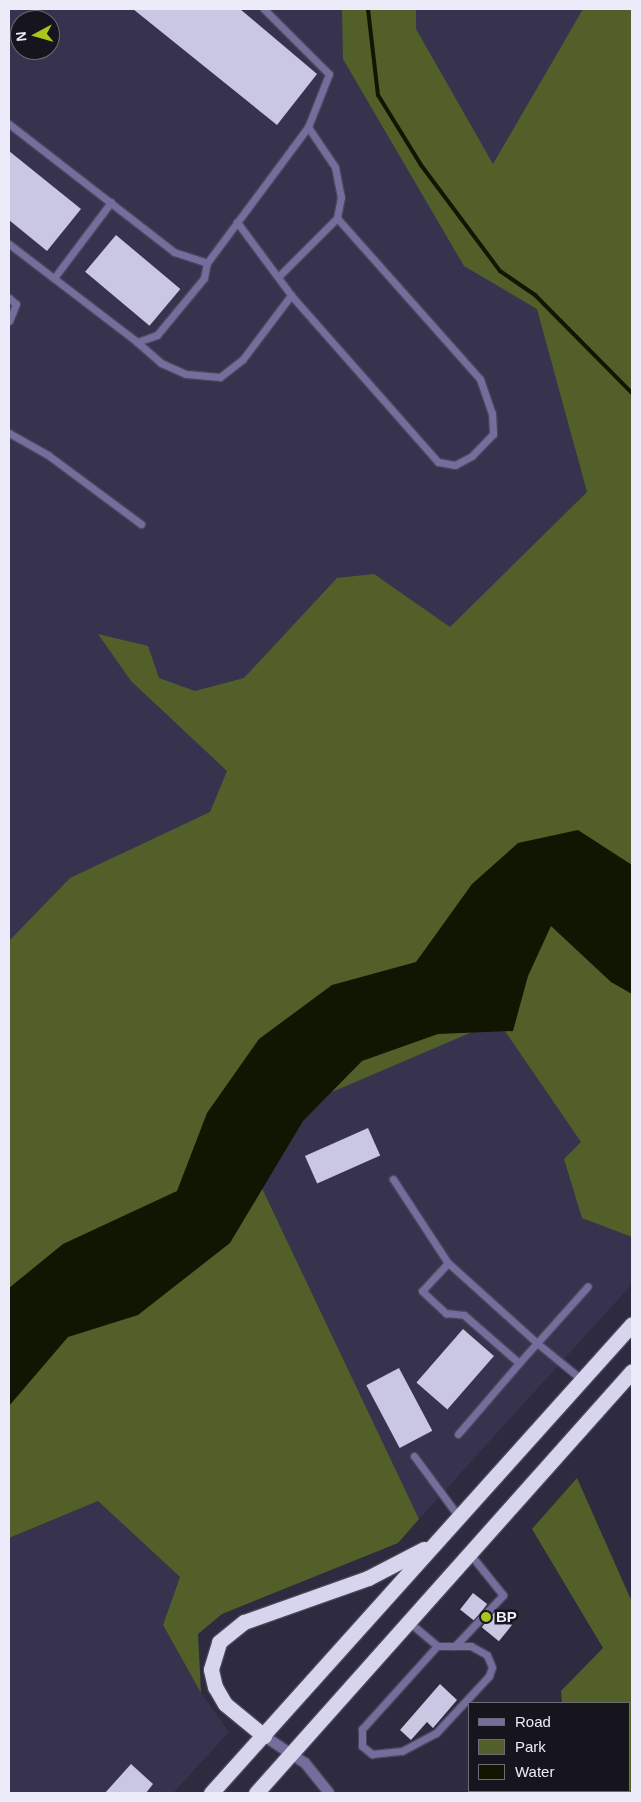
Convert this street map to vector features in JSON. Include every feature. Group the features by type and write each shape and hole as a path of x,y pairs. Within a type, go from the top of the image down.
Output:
{"highway":[{"path":"211,1793 632,1324"},
{"path":"256,1793 294,1755 632,1371"},
{"path":"264,1736 225,1704 215,1687 211,1669 218,1642 244,1622 368,1578 437,1543"}],"street":[{"path":"264,1736 294,1755 329,1793"}],"lane":[{"path":"137,342 157,335 204,278 207,263 308,127 329,74 264,9"},
{"path":"9,124 112,202 174,252 207,263"},
{"path":"280,275 337,218 341,197 335,167 308,127"},
{"path":"54,278 112,202"},
{"path":"238,222 280,275 291,295 438,462 456,465 472,456 492,434 492,413 480,379 337,218"},
{"path":"9,244 137,342 161,363 186,374 220,377 243,358 291,295"},
{"path":"9,298 16,304 9,321"},
{"path":"9,432 48,454 141,524"},
{"path":"394,1179 448,1263 580,1380"},
{"path":"448,1263 422,1291 446,1313 464,1315 519,1363"},
{"path":"458,1434 588,1286"},
{"path":"414,1456 459,1517"},
{"path":"455,1646 503,1595 470,1554"},
{"path":"410,1623 437,1646 471,1646 487,1655 492,1667 489,1676 436,1734 402,1751 372,1754 362,1746 362,1729 437,1646"}],"shaded area":[{"path":"9,9 632,9 576,450 587,492 501,577 9,1221"},
{"path":"498,1020 581,1142 582,1217 632,1237 632,1284 419,1519 260,1184 278,1134 325,1095"},
{"path":"98,1501 180,1577 163,1625 201,1693 229,1732 173,1793 9,1793 9,1538"}],"green space":[{"path":"342,9 416,9 416,29 493,164 583,9 632,9 632,1237 582,1218 564,1159 581,1142 498,1021 325,1095 278,1134 260,1184 419,1519 398,1543 222,1614 198,1634 201,1693 163,1625 180,1577 98,1501 9,1538 9,941 70,878 210,812 227,771 131,681 98,634 148,646 159,678 195,691 244,678 337,578 374,574 450,627 587,492 537,309 464,266 343,59"},
{"path":"577,1478 632,1602 632,1793 517,1793 631,1792 631,1702 562,1702 561,1691 603,1648 532,1529"}],"water":[{"path":"578,830 632,865 632,994 611,982 551,926 528,976 513,1031 438,1034 362,1061 303,1121 230,1243 138,1315 68,1337 9,1406 9,1288 63,1244 177,1191 207,1113 259,1039 332,985 416,962 472,884 518,843"}],"building":[{"path":"133,9 240,9 317,74 277,125"},
{"path":"9,151 81,209 47,251 9,220"},
{"path":"116,235 180,289 149,326 85,272"},
{"path":"368,1128 380,1155 317,1183 305,1156"},
{"path":"463,1329 494,1356 447,1409 416,1383"},
{"path":"399,1368 432,1431 400,1448 366,1385"},
{"path":"473,1593 487,1604 474,1621 460,1610"},
{"path":"495,1611 512,1625 499,1641 482,1627"},
{"path":"440,1684 457,1700 433,1728 427,1722 411,1740 400,1730"},
{"path":"131,1764 153,1784 146,1793 105,1793"}],"waterway":[{"path":"368,9 378,95 421,165 500,271 535,295 632,393"}],"place":[{"name":"BP","path":"486,1617"}]}
